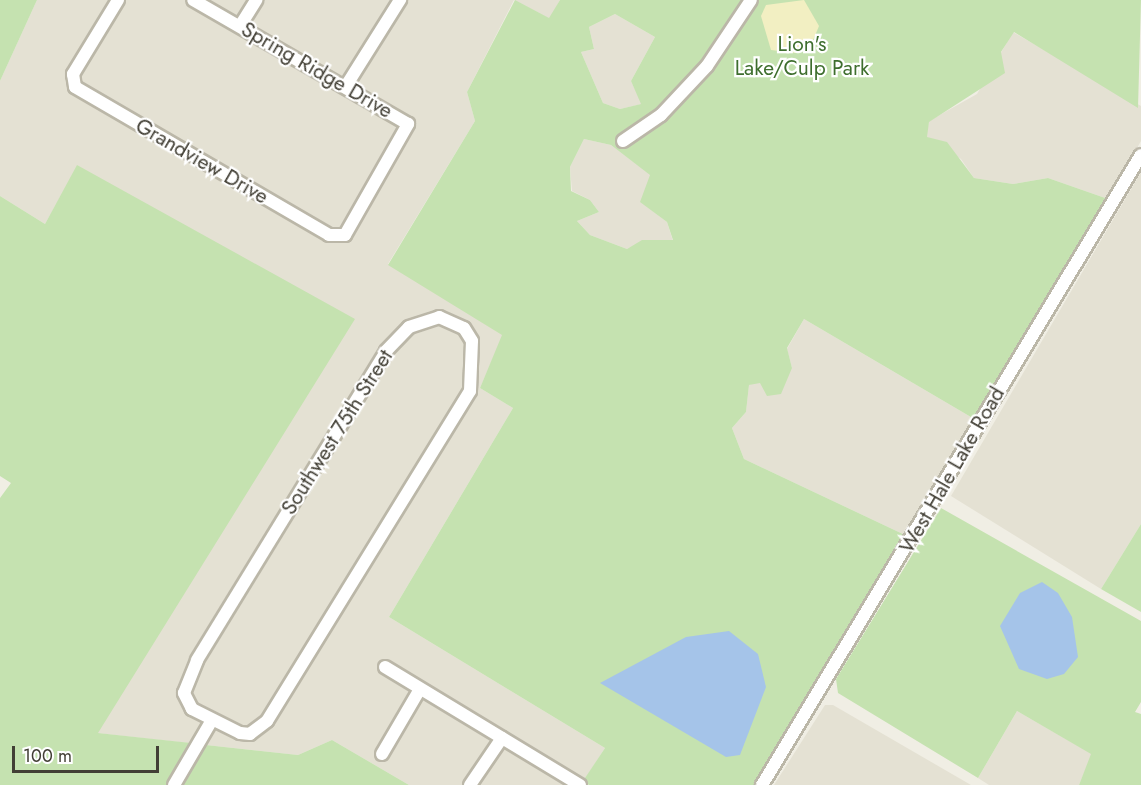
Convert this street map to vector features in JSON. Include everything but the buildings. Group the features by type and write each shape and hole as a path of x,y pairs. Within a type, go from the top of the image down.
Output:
{"street":[{"name":"Grandview Drive","path":"118,0 72,81 336,237 345,235 408,124"},
{"name":"Spring Ridge Drive","path":"193,0 346,86 408,124"},
{"path":"240,26 256,0"},
{"path":"346,86 400,0"},
{"path":"622,141 661,115 707,66 751,0"},
{"name":"West Hale Lake Road","path":"762,785 1141,155"},
{"name":"Southwest 75th Street","path":"439,317 453,320 472,341 475,356 473,381 453,420 267,720 250,734 212,720 192,709 184,693 203,650 386,351 409,327 439,317"},
{"path":"385,667 580,785"},
{"path":"382,754 420,689"},
{"path":"174,785 212,720"},
{"path":"470,785 502,738"}],"shaded area":[{"path":"37,0 514,0 467,92 475,121 388,264 503,335 480,388 513,408 389,617 605,748 581,785 409,785 332,740 298,755 97,733 78,165 45,224 0,196 0,81"},
{"path":"514,0 560,0 550,19"},
{"path":"615,14 655,37 631,81 642,104 620,109 603,103 581,52 594,49 589,27"},
{"path":"1013,32 1141,106 1141,141 1108,199 1048,178 1013,184 974,178 961,159 926,137 929,121 977,94"},
{"path":"584,139 611,145 651,175 641,202 667,222 673,241 646,240 627,249 590,235 577,221 599,212 590,200 572,191 570,167"},
{"path":"1141,172 1141,524 1101,589 951,496"},
{"path":"804,319 976,420 905,535 744,459 732,428 746,412 749,385 792,368 787,349"},
{"path":"825,705 833,705 971,785 774,785"},
{"path":"1017,711 1092,754 1079,785 989,785 978,778"}],"green space":[{"path":"0,0 37,0 0,81"},
{"name":"Lion's Lake/Culp Park","path":"515,0 549,18 560,0 1141,0 1138,108 1014,32 1001,52 1005,73 929,122 927,137 947,142 974,178 1013,184 1048,178 1108,199 976,420 804,319 787,348 792,368 781,394 767,396 760,383 749,385 746,412 732,428 744,459 905,535 758,785 589,785 583,781 605,748 389,617 513,408 480,388 502,335 388,265 475,121 467,92","holes":["615,14 655,37 631,81 641,104 620,109 603,103 581,52 594,49 589,27","584,139 611,145 650,175 640,202 667,222 673,240 642,240 627,249 590,235 577,221 599,212 590,200 571,191 570,167"]},
{"path":"77,165 355,319 98,733 191,743 167,785 0,785 0,498 11,483 0,476 0,196 45,224"},
{"path":"941,508 1141,621 1141,702 1135,712 1141,714 1141,785 1079,785 1091,754 1017,711 978,778 838,693 836,679"},
{"path":"1141,524 1141,612 1101,589"},
{"path":"332,740 409,785 181,785 206,745 298,755"}],"sand":[{"path":"804,0 819,26 811,45 795,53 771,50 761,16 766,5"}],"water":[{"path":"1042,582 1058,593 1072,617 1078,657 1064,674 1047,679 1019,669 1000,626 1020,593"},
{"path":"729,631 758,654 766,687 740,755 726,757 600,683 686,637"}]}
